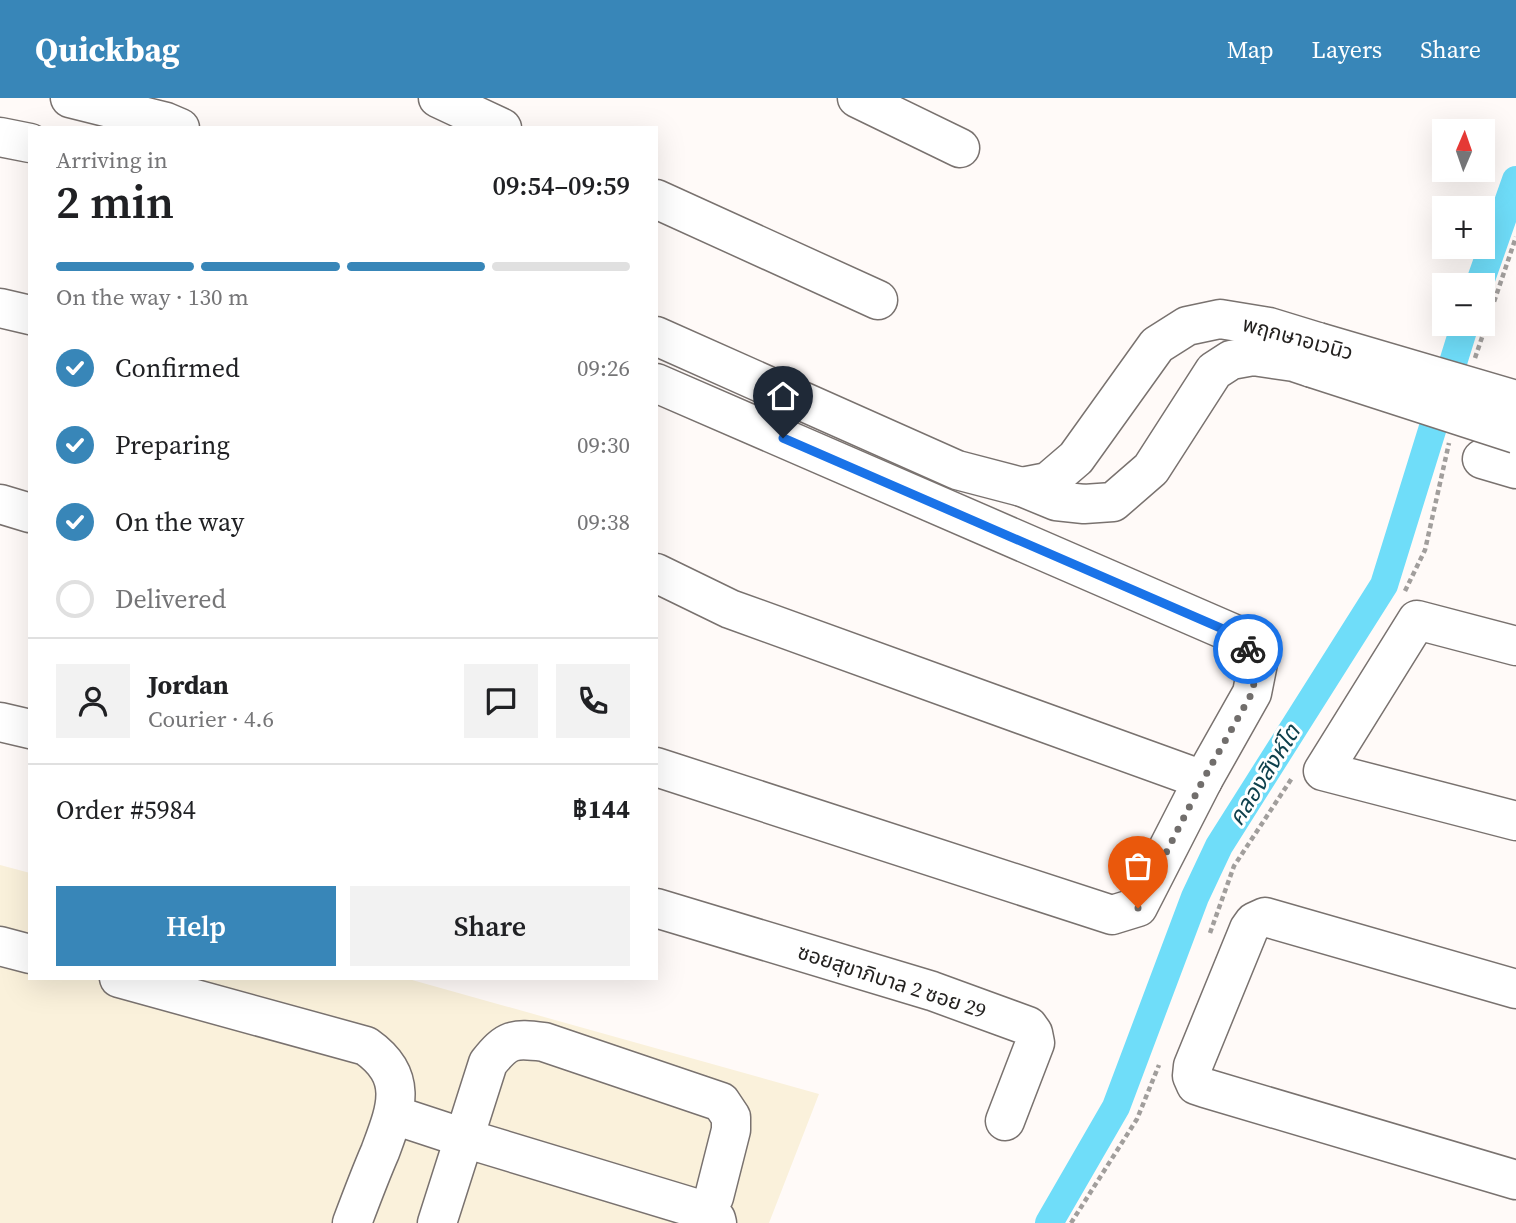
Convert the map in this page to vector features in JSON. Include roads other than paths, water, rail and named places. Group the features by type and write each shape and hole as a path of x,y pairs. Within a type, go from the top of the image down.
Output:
{"street":[{"path":"70,98 175,126"},
{"path":"438,98 500,126"},
{"path":"505,126 518,98"},
{"path":"858,98 960,148"},
{"path":"0,137 28,143"},
{"path":"658,199 878,300"},
{"path":"0,308 28,315"},
{"name":"พฤกษาอเวนิว","path":"1022,487 1048,482 1076,458 1157,345 1187,326 1220,319 1269,327 1315,355 1516,434"},
{"name":"พฤกษาอเวนิว","path":"658,337 957,470 1022,487 1056,501 1084,504 1113,502 1152,469 1214,371 1231,360 1253,356 1294,362 1315,355 1516,400"},
{"path":"658,384 1239,636 1258,663 1252,693 1203,780 1138,908 1112,915 658,768"},
{"path":"0,504 28,512"},
{"path":"658,574 730,609 1203,780"},
{"path":"1516,646 1417,620 1323,771 1516,821"},
{"path":"0,722 28,729"},
{"name":"ซอยสุขาภิบาล 2 ซอย 29","path":"658,909 932,991 1028,1026 1035,1043 1005,1121"},
{"path":"1516,989 1265,917 1254,922 1249,929 1193,1066 1192,1076 1196,1085 1205,1088 1516,1180"},
{"path":"0,946 28,953"},
{"path":"126,980 366,1046 382,1057 395,1082 396,1095 426,1126 705,1211 716,1219 715,1210 732,1130 731,1117 721,1102 544,1042 521,1040 502,1045 488,1063 426,1126 352,1223"},
{"path":"426,1126 437,1223"}],"waterway":[{"name":"คลองสิงห์โต","path":"1483,273 1516,180"},
{"name":"คลองสิงห์โต","path":"1049,1223 1116,1107 1195,897 1219,846 1384,585 1461,336"}]}
